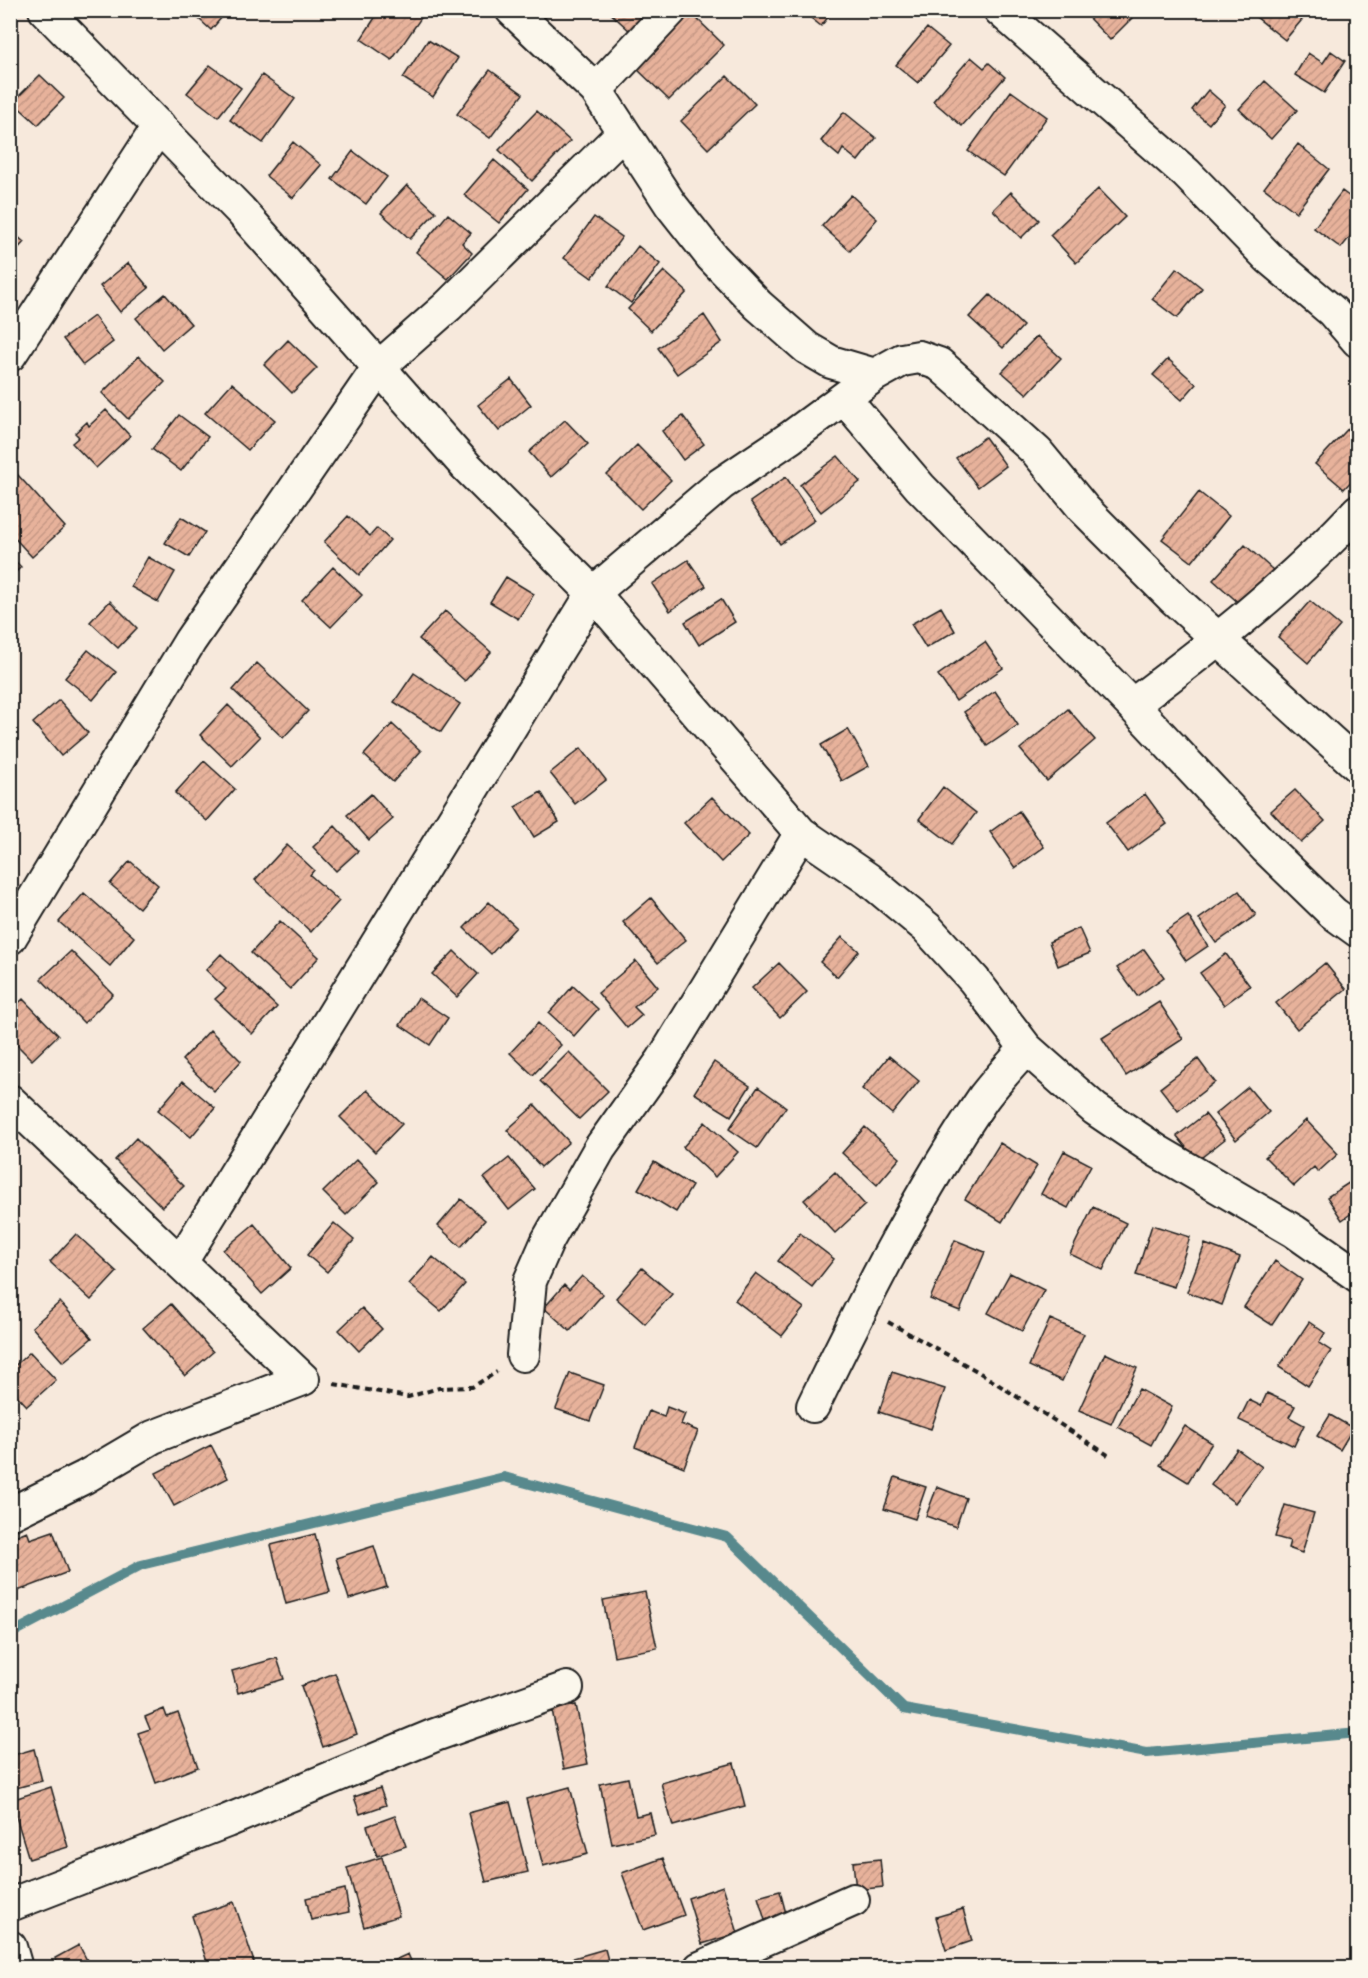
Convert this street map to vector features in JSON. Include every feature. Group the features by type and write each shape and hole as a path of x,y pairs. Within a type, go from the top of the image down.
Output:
{"street":[{"path":"45,10 240,210 466,466 593,593 801,833 867,879 927,928 974,980 1026,1048 1095,1109 1157,1151 1294,1232 1358,1276"},
{"path":"512,10 596,90 671,205 712,257 758,305 807,348 831,362 875,375"},
{"path":"596,90 671,10"},
{"path":"1000,10 1186,172 1269,258 1332,311 1358,341"},
{"path":"10,355 159,126"},
{"path":"10,938 190,641 379,367 448,306 623,133"},
{"path":"181,1262 593,593 721,484 845,399 875,375 902,360 919,357 939,364 1037,452 1084,509 1174,599 1323,738 1358,766"},
{"path":"845,399 920,487 1132,705 1266,848 1333,913 1358,931"},
{"path":"1132,705 1220,640 1333,538 1358,511"},
{"path":"523,1355 530,1281 548,1240 600,1148 662,1061 801,833"},
{"path":"813,1406 861,1308 927,1191 985,1096 1026,1048"},
{"path":"10,1101 303,1379 153,1437 85,1477 10,1514"},
{"path":"10,1905 227,1821 435,1735 567,1688"},
{"path":"700,1968 853,1900"},
{"path":"10,1947 16,1968"}],"path":[{"path":"861,1308 977,1371 1108,1455"},
{"path":"303,1379 408,1397 439,1388 472,1387 523,1355"}],"building":[{"path":"189,10 228,10 211,30"},
{"path":"380,10 417,10 423,15 392,60 361,39"},
{"path":"607,10 650,10 631,32"},
{"path":"801,10 834,10 821,26"},
{"path":"1081,10 1140,10 1110,40"},
{"path":"1253,10 1300,10 1306,15 1285,40 1251,13"},
{"path":"691,13 724,45 669,100 636,68"},
{"path":"927,28 949,46 918,83 896,65"},
{"path":"428,40 458,58 433,97 403,78"},
{"path":"1331,51 1345,61 1324,93 1295,75 1308,53 1323,63"},
{"path":"971,57 984,68 989,63 1005,77 962,126 933,101"},
{"path":"210,65 241,88 218,117 187,93"},
{"path":"490,70 523,94 490,138 457,114"},
{"path":"40,75 64,98 38,125 13,102"},
{"path":"262,75 295,99 263,143 230,120"},
{"path":"727,76 755,104 708,149 681,121"},
{"path":"1265,81 1297,110 1271,139 1239,109"},
{"path":"1208,90 1225,105 1209,124 1192,110"},
{"path":"1011,91 1047,117 1004,176 968,151"},
{"path":"537,111 570,141 532,181 499,150"},
{"path":"844,112 876,138 858,161 843,149 839,156 821,141"},
{"path":"10,129 18,135 10,145"},
{"path":"293,142 321,165 293,198 266,176"},
{"path":"1298,144 1329,169 1296,212 1264,188"},
{"path":"353,151 387,177 366,204 332,179"},
{"path":"494,160 528,189 499,223 464,195"},
{"path":"407,185 436,212 410,239 381,213"},
{"path":"1098,189 1125,217 1076,263 1050,235"},
{"path":"1342,191 1358,203 1358,227 1341,248 1314,228"},
{"path":"1011,192 1039,220 1021,238 993,210"},
{"path":"851,195 877,219 850,251 822,226"},
{"path":"448,214 471,233 462,243 472,253 448,279 416,252"},
{"path":"594,217 622,237 592,278 564,258"},
{"path":"10,230 24,242 10,257"},
{"path":"638,246 660,264 631,303 608,286"},
{"path":"128,263 149,288 120,312 100,286"},
{"path":"1177,268 1202,288 1177,318 1152,299"},
{"path":"664,271 687,292 651,331 628,309"},
{"path":"165,294 191,324 162,349 136,318"},
{"path":"990,295 1023,326 1003,348 969,317"},
{"path":"704,315 722,342 677,374 658,348"},
{"path":"94,316 113,342 83,365 63,339"},
{"path":"1037,336 1061,358 1027,394 1002,372"},
{"path":"288,340 317,368 292,393 264,365"},
{"path":"139,356 165,382 128,419 102,393"},
{"path":"1168,359 1196,384 1182,400 1153,375"},
{"path":"511,379 531,405 499,431 478,405"},
{"path":"232,383 275,420 248,450 205,413"},
{"path":"106,410 130,436 96,468 72,443 79,437 75,433 87,422 89,426"},
{"path":"179,415 208,437 181,471 152,449"},
{"path":"683,416 704,444 683,460 662,431"},
{"path":"1358,418 1358,474 1344,489 1315,464"},
{"path":"565,420 588,444 551,477 529,452"},
{"path":"985,437 1006,466 978,487 956,458"},
{"path":"637,445 671,480 641,509 607,475"},
{"path":"838,456 860,482 821,512 800,485"},
{"path":"17,474 65,527 32,557 10,533 10,480"},
{"path":"786,477 815,520 780,544 750,502"},
{"path":"1199,492 1229,516 1192,562 1162,539"},
{"path":"348,516 370,536 377,528 390,540 359,575 324,542"},
{"path":"181,517 205,532 189,557 165,543"},
{"path":"1245,545 1273,570 1241,605 1213,580"},
{"path":"10,556 21,567 10,578"},
{"path":"148,557 175,572 158,602 131,587"},
{"path":"688,560 706,586 670,611 652,584"},
{"path":"333,567 362,595 331,627 302,600"},
{"path":"506,577 534,594 518,619 490,602"},
{"path":"721,599 735,622 699,645 685,622"},
{"path":"110,601 137,628 118,648 90,622"},
{"path":"1310,601 1340,626 1308,663 1278,637"},
{"path":"941,607 955,631 926,648 911,624"},
{"path":"445,611 491,652 465,681 419,639"},
{"path":"985,642 1003,668 956,701 938,675"},
{"path":"88,650 116,672 93,700 65,678"},
{"path":"257,663 308,711 283,738 233,690"},
{"path":"414,673 460,704 441,732 394,702"},
{"path":"995,691 1018,725 987,746 964,712"},
{"path":"59,700 88,733 61,756 33,723"},
{"path":"228,705 260,737 232,766 200,735"},
{"path":"1068,709 1095,740 1047,781 1020,749"},
{"path":"392,724 421,751 393,782 364,755"},
{"path":"848,729 869,766 842,781 821,745"},
{"path":"581,748 606,780 575,804 550,773"},
{"path":"204,761 235,789 207,821 175,793"},
{"path":"943,787 976,813 952,844 919,819"},
{"path":"1295,790 1325,821 1301,843 1271,811"},
{"path":"541,792 559,822 534,837 515,807"},
{"path":"371,794 393,819 369,840 347,815"},
{"path":"1145,794 1167,824 1128,852 1106,823"},
{"path":"712,797 749,835 721,862 684,823"},
{"path":"1019,811 1044,847 1015,868 990,832"},
{"path":"10,814 18,822 10,829"},
{"path":"335,826 358,851 336,871 313,847"},
{"path":"287,845 314,870 310,875 339,901 311,932 255,880"},
{"path":"130,861 158,885 139,908 110,884"},
{"path":"1239,891 1256,915 1216,943 1199,919"},
{"path":"84,893 134,937 110,966 59,922"},
{"path":"651,898 686,940 658,963 623,922"},
{"path":"489,902 516,927 491,954 464,928"},
{"path":"1188,916 1208,946 1186,961 1166,931"},
{"path":"280,921 319,957 290,989 251,953"},
{"path":"1079,928 1090,953 1058,966 1049,942"},
{"path":"842,937 859,951 837,977 820,962"},
{"path":"1144,949 1164,977 1137,996 1117,968"},
{"path":"71,951 113,994 84,1023 41,979"},
{"path":"454,951 478,974 457,997 432,974"},
{"path":"221,954 277,1007 252,1034 215,999 226,989 206,970"},
{"path":"1226,954 1250,986 1224,1005 1200,973"},
{"path":"636,961 658,987 634,1007 642,1015 627,1028 598,993"},
{"path":"779,963 807,992 780,1018 752,988"},
{"path":"1325,963 1346,989 1297,1029 1276,1003"},
{"path":"573,986 598,1009 574,1036 549,1013"},
{"path":"418,998 448,1018 430,1045 400,1025"},
{"path":"23,999 58,1035 32,1060 10,1038 10,1011"},
{"path":"1159,1002 1183,1039 1126,1076 1102,1038"},
{"path":"538,1023 561,1045 533,1075 510,1053"},
{"path":"210,1030 241,1061 214,1091 182,1060"},
{"path":"569,1052 608,1091 579,1119 540,1081"},
{"path":"889,1056 919,1081 892,1114 862,1089"},
{"path":"1198,1059 1215,1082 1178,1111 1160,1088"},
{"path":"714,1062 750,1086 731,1116 694,1093"},
{"path":"183,1081 215,1108 191,1137 158,1110"},
{"path":"758,1087 786,1107 757,1148 729,1129"},
{"path":"1248,1087 1269,1112 1236,1140 1215,1114"},
{"path":"367,1090 402,1124 375,1152 340,1117"},
{"path":"535,1105 569,1142 541,1167 507,1130"},
{"path":"1205,1114 1225,1139 1197,1161 1177,1136"},
{"path":"1306,1120 1338,1154 1318,1172 1314,1167 1294,1186 1265,1157"},
{"path":"705,1122 738,1152 715,1177 683,1147"},
{"path":"865,1127 900,1158 877,1185 842,1153"},
{"path":"136,1138 184,1186 162,1207 115,1160"},
{"path":"1000,1143 1037,1166 1002,1222 965,1199"},
{"path":"1064,1151 1091,1165 1068,1208 1041,1194"},
{"path":"509,1158 535,1189 509,1210 484,1178"},
{"path":"357,1159 379,1182 346,1215 323,1192"},
{"path":"654,1162 692,1186 676,1212 638,1189"},
{"path":"835,1172 865,1205 835,1233 804,1200"},
{"path":"1358,1177 1358,1222 1352,1213 1342,1220 1327,1197"},
{"path":"461,1199 485,1220 461,1247 438,1226"},
{"path":"1093,1207 1126,1223 1103,1270 1070,1254"},
{"path":"334,1223 354,1240 327,1272 307,1255"},
{"path":"254,1224 291,1268 262,1294 223,1250"},
{"path":"1152,1225 1190,1237 1174,1287 1136,1275"},
{"path":"800,1233 834,1259 812,1287 778,1261"},
{"path":"76,1234 117,1272 91,1300 50,1262"},
{"path":"955,1240 985,1252 960,1311 930,1299"},
{"path":"1205,1244 1240,1257 1222,1305 1187,1292"},
{"path":"433,1257 465,1284 441,1311 409,1284"},
{"path":"1275,1261 1302,1280 1272,1325 1244,1307"},
{"path":"642,1268 672,1294 645,1324 616,1298"},
{"path":"756,1273 804,1308 782,1336 735,1300"},
{"path":"1010,1273 1044,1290 1022,1331 988,1313"},
{"path":"582,1276 603,1294 570,1331 544,1308 564,1285 569,1290"},
{"path":"60,1302 92,1338 63,1362 32,1327"},
{"path":"171,1304 213,1352 185,1376 143,1328"},
{"path":"362,1308 382,1329 359,1351 339,1330"},
{"path":"1050,1319 1084,1334 1062,1381 1029,1366"},
{"path":"1309,1322 1325,1333 1319,1343 1331,1351 1308,1386 1279,1367"},
{"path":"30,1352 56,1380 27,1406 10,1388 10,1370"},
{"path":"1105,1353 1137,1368 1111,1424 1079,1410"},
{"path":"892,1372 945,1389 931,1429 879,1412"},
{"path":"570,1373 604,1385 590,1421 556,1409"},
{"path":"1139,1389 1172,1407 1151,1445 1118,1427"},
{"path":"1267,1393 1295,1406 1289,1417 1304,1425 1294,1446 1239,1420 1249,1400 1261,1406"},
{"path":"667,1407 685,1414 681,1424 698,1431 684,1467 635,1447 649,1411 664,1417"},
{"path":"1330,1415 1353,1428 1340,1450 1317,1436"},
{"path":"1185,1426 1212,1443 1188,1482 1160,1465"},
{"path":"211,1445 228,1478 174,1506 156,1473"},
{"path":"1237,1449 1262,1467 1235,1503 1211,1485"},
{"path":"895,1477 926,1487 915,1519 884,1509"},
{"path":"937,1487 966,1498 956,1527 926,1516"},
{"path":"1285,1505 1314,1513 1302,1553 1288,1548 1290,1541 1275,1537"},
{"path":"27,1531 30,1539 53,1531 68,1572 10,1594 10,1538"},
{"path":"315,1534 330,1592 286,1604 271,1545"},
{"path":"374,1546 387,1587 349,1599 336,1558"},
{"path":"645,1592 657,1648 614,1656 603,1600"},
{"path":"277,1658 284,1679 238,1693 232,1671"},
{"path":"335,1673 357,1734 323,1747 301,1686"},
{"path":"576,1705 588,1764 564,1769 552,1710"},
{"path":"164,1709 167,1717 178,1713 198,1767 156,1783 138,1733 150,1729 145,1717"},
{"path":"34,1749 42,1781 16,1788 10,1756"},
{"path":"734,1763 745,1806 673,1826 661,1783"},
{"path":"628,1778 636,1816 650,1813 655,1835 612,1844 600,1784"},
{"path":"51,1787 68,1847 29,1859 11,1800"},
{"path":"570,1787 588,1854 543,1866 526,1799"},
{"path":"380,1788 386,1805 360,1814 354,1797"},
{"path":"510,1802 528,1872 486,1882 468,1813"},
{"path":"395,1816 406,1846 377,1856 367,1826"},
{"path":"382,1857 399,1916 364,1927 347,1868"},
{"path":"663,1858 684,1915 643,1930 622,1873"},
{"path":"880,1859 883,1887 856,1890 853,1862"},
{"path":"723,1886 738,1933 702,1944 688,1898"},
{"path":"345,1889 349,1912 311,1920 306,1898"},
{"path":"780,1891 788,1921 767,1927 758,1897"},
{"path":"234,1902 256,1968 209,1968 192,1916"},
{"path":"963,1909 972,1941 946,1950 936,1917"},
{"path":"79,1945 91,1968 60,1968 55,1958"},
{"path":"605,1949 610,1968 572,1968 570,1959"},
{"path":"408,1954 414,1968 377,1968"}],"waterway":[{"path":"10,1634 141,1565 504,1477 727,1537 904,1709 1147,1753 1358,1733"}]}
